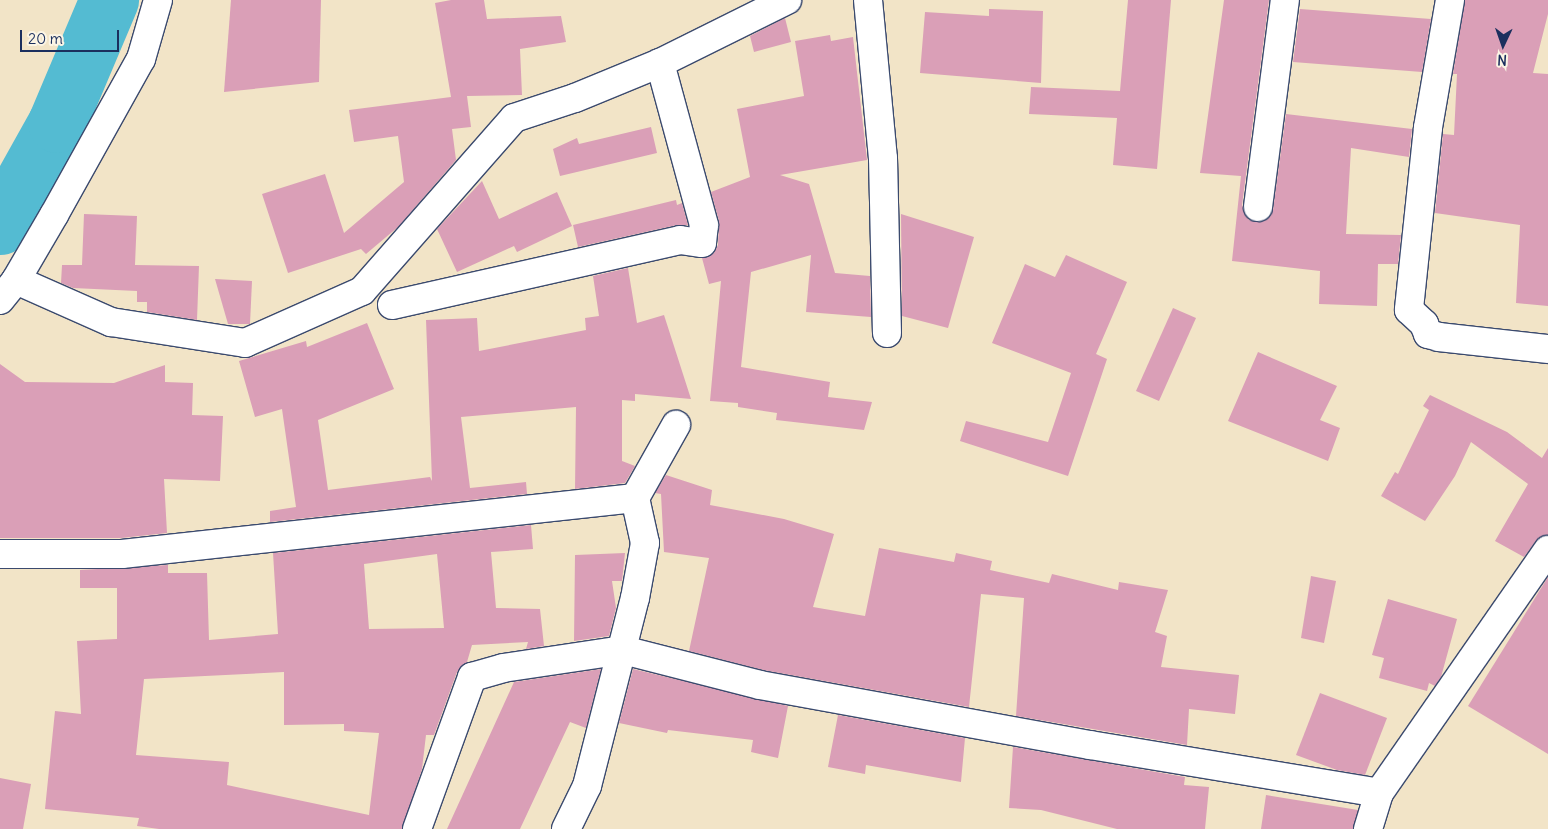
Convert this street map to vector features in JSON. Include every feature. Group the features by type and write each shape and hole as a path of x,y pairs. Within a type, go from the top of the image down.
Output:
{"street":[{"path":"158,0 141,59 8,290 111,322 245,343 362,291 514,118 575,98 660,63 787,0"},
{"path":"868,0 883,158 887,333"},
{"path":"1258,207 1285,0"},
{"path":"1450,0 1428,128 1409,310 1424,324 1428,334 1439,338 1548,349"},
{"path":"392,305 680,240 702,243 704,225 660,63"},
{"path":"566,829 587,786 623,650 645,543 635,498 676,425"},
{"path":"0,554 122,554 635,498"},
{"path":"1368,829 1378,792 1548,550"},
{"path":"417,829 472,677 503,668 623,650 770,687 1378,792"}],"building":[{"path":"231,0 321,0 319,82 224,92"},
{"path":"451,0 484,0 487,19 561,16 566,42 520,49 522,95 467,96 471,127 452,129 456,160 398,227 366,254 361,249 288,273 262,194 325,174 344,233 404,182 398,136 354,142 349,110 451,97 435,3"},
{"path":"1128,0 1171,0 1157,169 1113,165 1117,118 1029,114 1031,87 1120,91"},
{"path":"1224,0 1269,0 1242,205 1249,220 1264,221 1273,210 1286,114 1412,129 1409,157 1351,148 1346,234 1401,235 1398,264 1378,264 1377,306 1319,304 1320,271 1232,261 1241,176 1200,173"},
{"path":"1465,0 1548,0 1548,14 1533,73 1548,74 1548,306 1516,303 1520,225 1435,213 1443,134 1454,135 1457,74 1453,74"},
{"path":"989,9 1043,11 1041,83 920,73 925,12 989,16"},
{"path":"1300,9 1431,19 1422,72 1293,62"},
{"path":"785,18 791,42 754,52 750,36"},
{"path":"830,35 831,41 853,37 867,160 780,175 809,184 835,273 870,276 871,317 806,312 811,255 751,272 741,367 830,382 828,397 872,402 864,430 776,420 777,413 738,407 738,403 710,401 721,281 709,284 702,258 714,253 718,245 719,221 711,192 750,177 737,109 804,96 795,41"},
{"path":"651,127 657,153 560,176 553,149 577,138 579,144"},
{"path":"482,181 499,219 557,192 572,226 517,252 514,246 457,272 437,229"},
{"path":"676,200 677,205 682,203 688,225 677,225 578,247 573,225"},
{"path":"84,214 137,216 135,265 199,266 197,320 147,312 147,302 137,302 137,291 73,288 61,283 62,265 82,265"},
{"path":"901,214 974,237 948,328 902,316"},
{"path":"1066,255 1127,282 1096,354 1107,359 1068,476 960,441 966,421 1048,442 1071,373 992,343 1025,264 1055,277"},
{"path":"628,268 637,323 664,315 691,399 635,394 635,401 622,400 622,461 635,466 625,483 575,489 576,407 461,417 470,488 526,482 527,494 270,522 270,511 296,507 282,409 255,417 239,361 306,341 307,347 367,323 394,389 318,420 328,490 430,477 432,481 426,320 477,318 479,351 586,330 585,318 599,316 593,276"},
{"path":"215,279 252,281 250,324 228,324"},
{"path":"1173,308 1196,318 1159,401 1136,391"},
{"path":"1258,352 1337,386 1320,420 1340,428 1328,461 1228,421"},
{"path":"0,364 25,382 114,383 165,365 165,382 193,383 192,415 223,416 220,481 164,479 167,533 121,538 0,538"},
{"path":"1430,395 1507,432 1542,458 1548,448 1548,535 1536,541 1524,557 1495,541 1528,484 1471,442 1455,476 1425,521 1381,496 1395,472 1398,474 1429,410 1423,406"},
{"path":"666,475 712,490 710,505 784,519 834,534 813,607 865,616 879,548 954,562 956,553 992,561 990,570 1049,583 1052,574 1118,590 1119,582 1168,590 1155,632 1167,636 1161,667 1239,675 1235,714 1189,709 1187,745 1016,716 1024,598 981,594 969,707 763,670 689,651 709,558 664,552 661,494 655,493"},
{"path":"531,525 533,549 491,552 496,608 540,609 544,646 526,649 528,642 472,645 467,662 457,672 434,735 426,735 422,769 402,829 159,829 137,826 139,818 45,809 55,711 81,714 77,641 117,639 117,588 80,588 80,570 168,565 168,573 207,573 209,640 278,634 273,553","holes":["437,554 444,628 369,629 364,564","284,672 284,725 344,724 344,731 379,733 369,815 227,785 229,762 136,755 144,679"]},
{"path":"625,553 622,581 612,581 616,608 609,636 574,641 575,555"},
{"path":"1311,576 1336,581 1324,643 1301,638"},
{"path":"1548,577 1548,754 1468,706"},
{"path":"1388,599 1457,619 1441,677 1435,686 1429,683 1427,691 1379,678 1384,658 1372,655"},
{"path":"601,669 586,728 570,722 520,829 447,829 514,682"},
{"path":"633,669 788,706 778,758 751,752 753,740 668,730 667,733 619,723"},
{"path":"1320,693 1387,718 1365,775 1337,770 1296,755"},
{"path":"838,715 965,738 961,782 866,765 865,774 828,767"},
{"path":"1013,747 1185,777 1184,785 1209,787 1205,829 1117,829 1041,810 1009,808"},
{"path":"0,778 31,784 23,829 0,829"},
{"path":"1266,795 1358,810 1353,829 1261,829"}],"waterway":[{"path":"0,225 57,123 109,0"}]}
